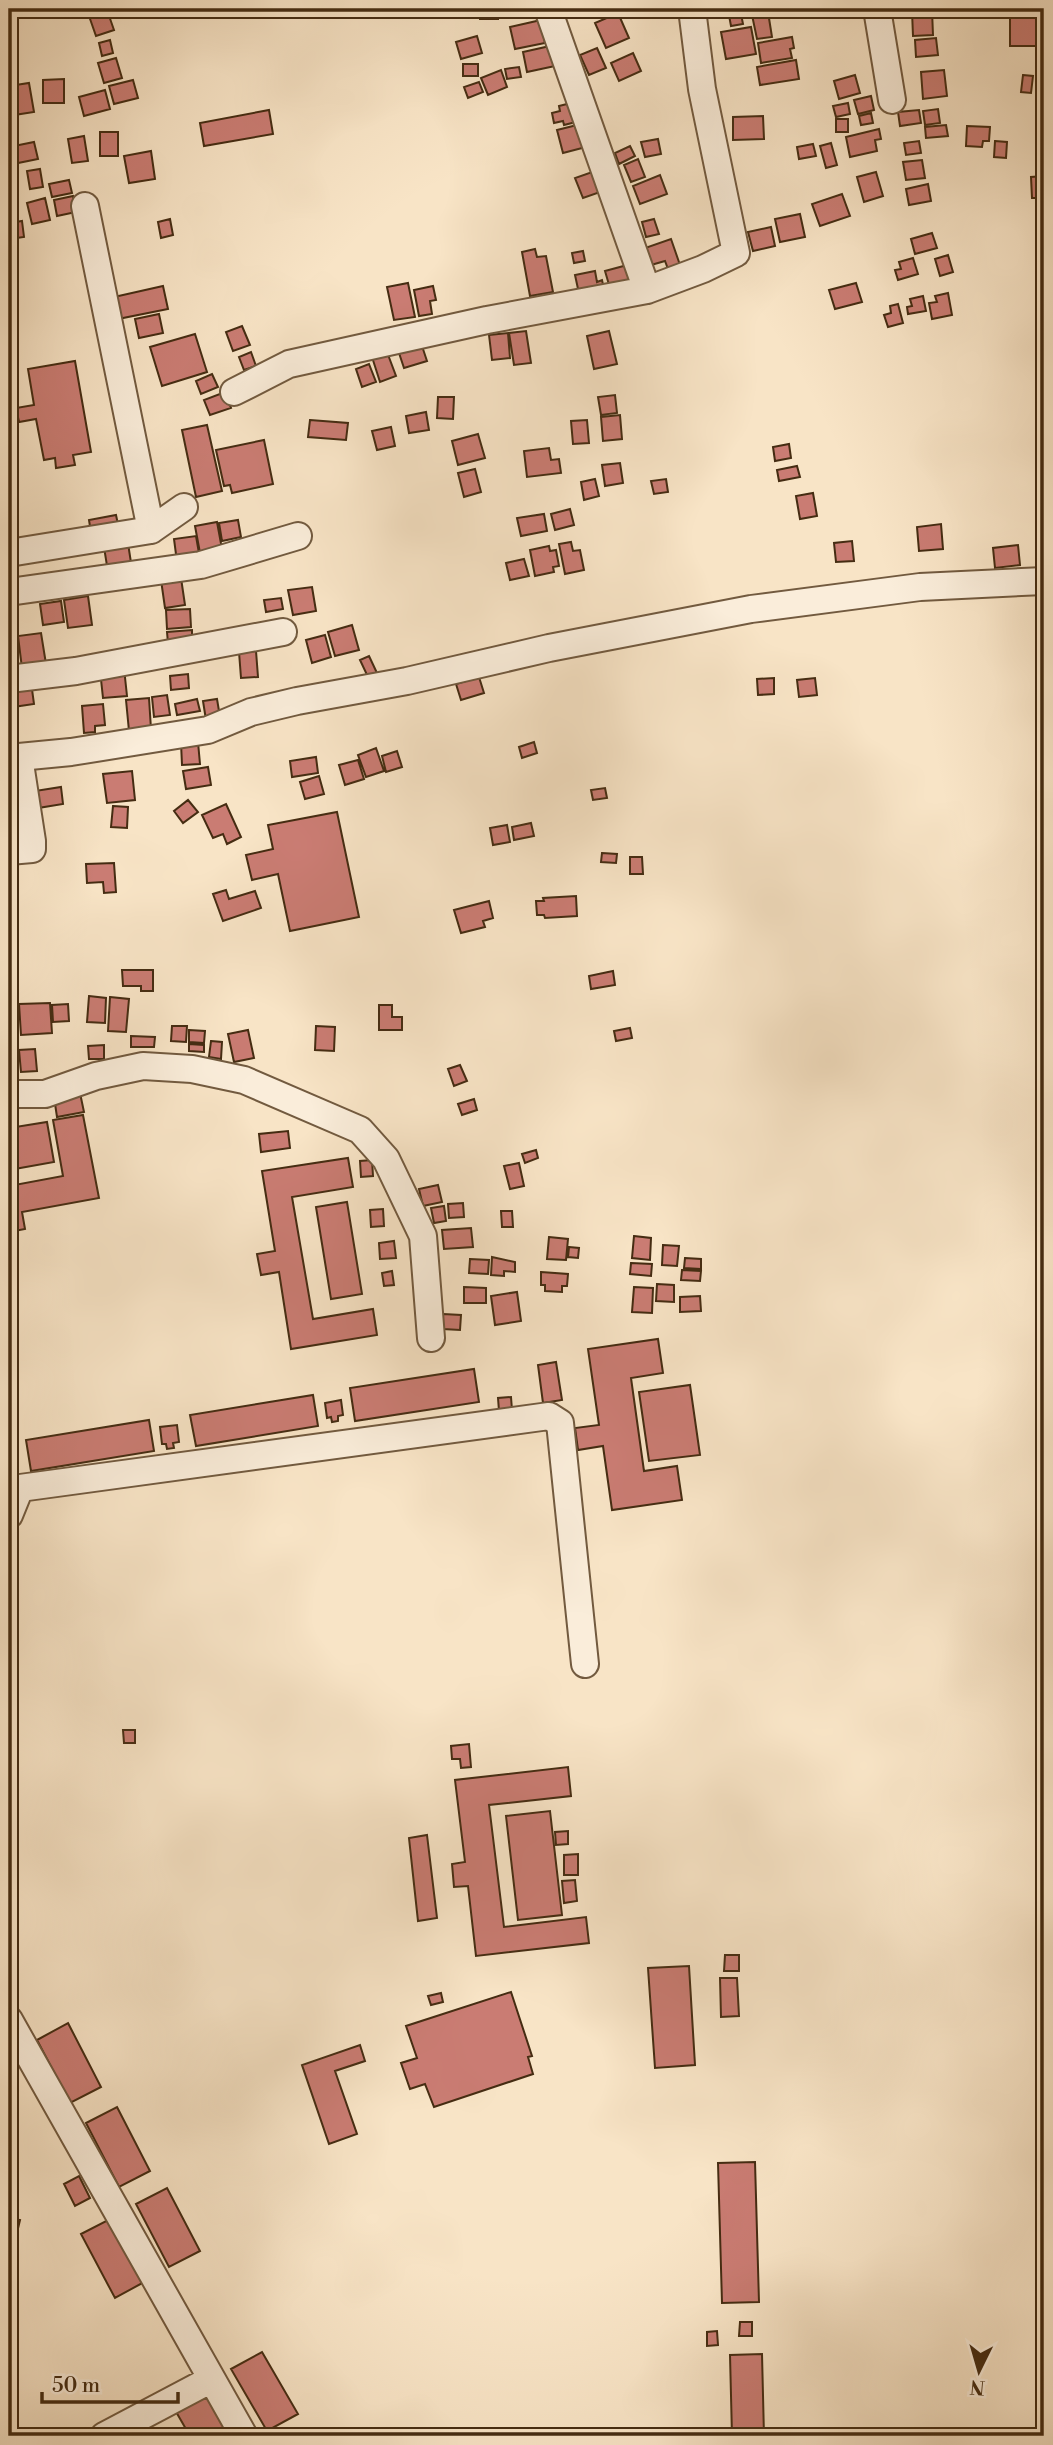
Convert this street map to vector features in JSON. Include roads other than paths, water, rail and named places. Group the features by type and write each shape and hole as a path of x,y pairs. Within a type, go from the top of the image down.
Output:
{"street":[{"path":"548,9 647,290"},
{"path":"234,392 289,363 487,320 647,290 703,269 736,253 702,89 692,9"},
{"path":"877,9 892,100"},
{"path":"85,206 151,530"},
{"path":"9,553 151,530 184,506"},
{"path":"9,592 201,565 298,536"},
{"path":"9,852 32,849 33,841 19,757 71,752 208,730 251,712 297,701 407,681 550,648 751,609 920,587 1044,581"},
{"path":"9,679 76,671 283,632"},
{"path":"9,1094 45,1094 96,1076 143,1066 192,1069 244,1080 360,1130 386,1159 423,1236 430,1338"},
{"path":"9,1515 20,1488 550,1416 560,1423 585,1664"},
{"path":"9,2020 244,2436"},
{"path":"104,2436 210,2380"}]}
